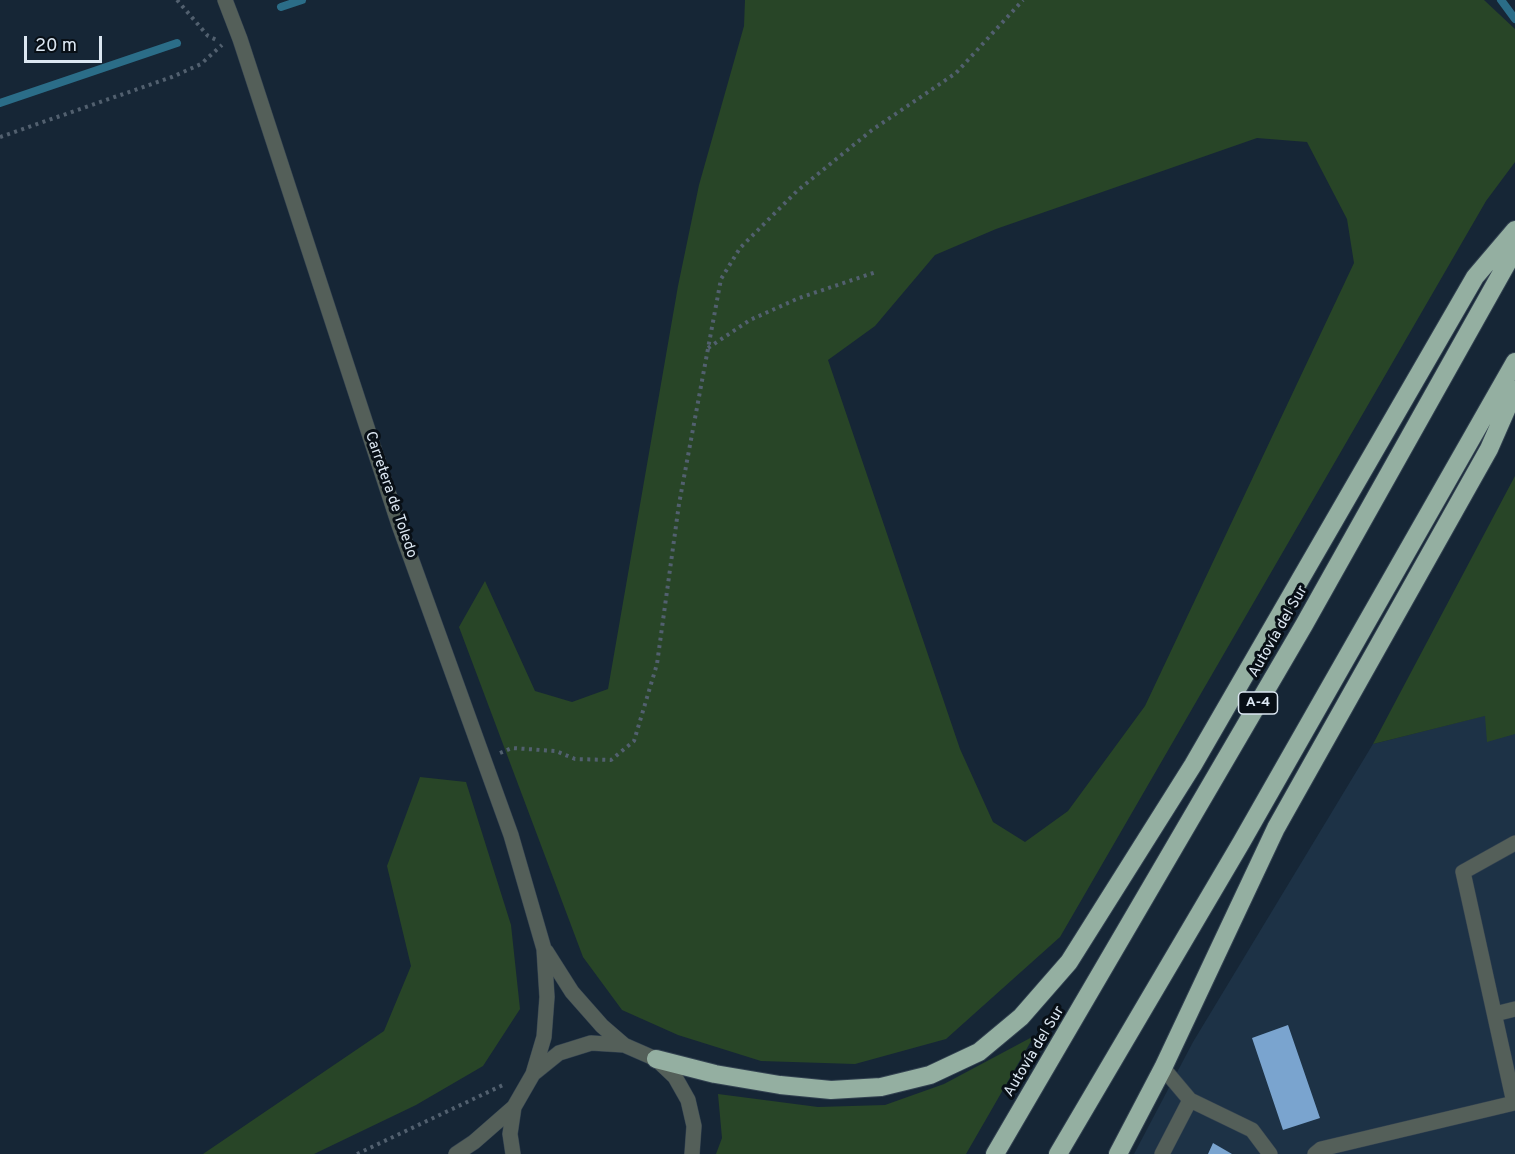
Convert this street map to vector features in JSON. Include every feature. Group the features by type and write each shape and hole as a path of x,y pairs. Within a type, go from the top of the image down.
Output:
{"highway":[{"path":"656,1059 715,1074 780,1085 831,1090 881,1087 930,1075 979,1053 1022,1017 1069,962 1193,765 1474,277 1515,230"},
{"name":"Autovía del Sur","path":"995,1154 1298,636 1515,249"},
{"path":"1058,1154 1241,843 1515,362"},
{"path":"1118,1154 1163,1068 1276,828 1483,460 1515,390"}],"street":[{"name":"Carretera de Toledo","path":"225,0 240,39 399,525 511,835 544,949 547,997 544,1037 533,1074"},
{"name":"Carretera de Toledo","path":"231,0 240,39"},
{"path":"1316,1154 1321,1149 1514,1103 1463,872 1515,843"},
{"name":"Carretera de Toledo","path":"544,949 572,992 602,1026 624,1045"},
{"path":"1495,1014 1515,1009"},
{"path":"513,1154 510,1134 514,1107 522,1089 533,1074 559,1053 591,1042 624,1045 656,1059 675,1077 688,1100 694,1126 692,1154"},
{"path":"1163,1068 1190,1100 1252,1131 1270,1154"},
{"path":"1162,1154 1190,1100"},
{"path":"456,1154 474,1142 514,1107"}],"path":[{"path":"0,137 172,77 201,64 224,43 208,36 177,0"},
{"path":"484,760 512,748 556,751 575,759 611,760 634,741 657,664 679,504 721,279 740,248 797,191 862,138 956,73 1023,0"},
{"path":"707,348 750,320 779,307 876,272"},
{"path":"357,1154 502,1085 522,1089"}],"shaded area":[{"path":"1515,708 1515,1154 1134,1154 1193,1042 1373,744"}],"green space":[{"path":"745,0 1484,0 1515,29 1515,162 1486,201 1060,937 946,1039 855,1064 761,1061 678,1035 622,1010 583,957 459,627 485,581 535,691 572,702 608,689 678,286 699,185 744,26","holes":["1257,138 1307,142 1347,219 1354,263 1145,706 1068,811 1025,842 993,822 960,749 828,360 875,326 935,255 996,229"]},
{"path":"1515,476 1515,734 1487,742 1485,716 1373,744"},
{"path":"420,777 466,782 511,925 520,1009 483,1066 416,1105 314,1154 203,1154 384,1031 411,966 387,866"},
{"path":"1034,1036 966,1154 716,1154 722,1138 718,1094 818,1107 885,1105 944,1084"}],"building":[{"path":"1288,1025 1320,1118 1283,1130 1252,1038"},
{"path":"1213,1143 1232,1154 1208,1154"}],"waterway":[{"path":"281,7 302,0"},
{"path":"1501,0 1515,19"},
{"path":"0,103 177,43"}]}
